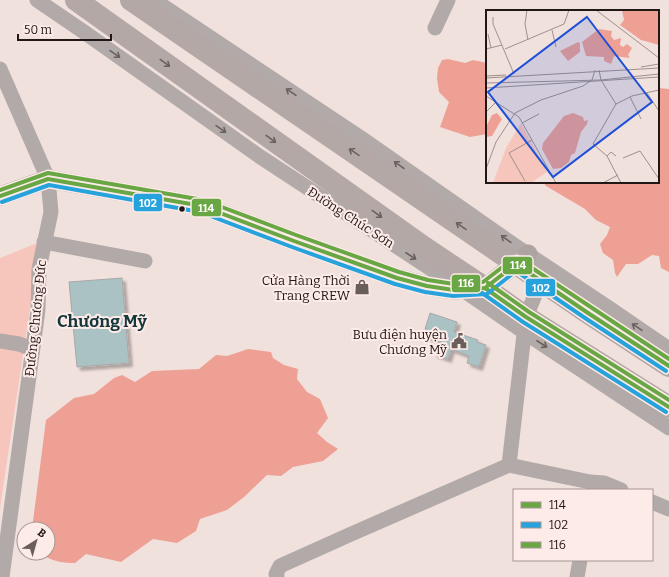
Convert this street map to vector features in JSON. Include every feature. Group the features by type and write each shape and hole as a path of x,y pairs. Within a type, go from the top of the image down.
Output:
{"highway":[{"name":"Đường Chúc Sơn","path":"76,0 425,248 485,288 525,324 669,407"},
{"path":"131,0 522,259 544,274 588,313 669,366"}],"main road":[{"path":"0,196 48,179 202,206 397,278 427,286 454,290 485,288 522,259"}],"street":[{"name":"Đường Chúc Sơn","path":"37,0 259,156 463,290 525,324 669,428"},
{"path":"154,0 171,5 361,138 522,259"},
{"path":"434,28 448,0"},
{"name":"Đường Chương Đức","path":"0,70 48,179 51,212 39,269 38,310 2,577"},
{"path":"44,242 145,261"},
{"path":"509,465 525,324 544,274 669,349"},
{"path":"0,341 19,344 32,349"},
{"path":"277,577 276,574 280,566 509,465 589,486 604,483 619,489"},
{"path":"653,502 669,509"},
{"path":"577,577 580,561"}],"shaded area":[{"path":"448,59 465,63 473,60 486,63 486,134 470,137 440,127 449,102 439,92 437,78 438,68 442,60"},
{"path":"659,88 669,89 669,272 661,268 659,256 652,255 638,264 626,264 617,277 613,260 603,253 600,244 607,235 610,227 596,220 585,209 546,186 544,183 659,183"},
{"path":"40,242 0,508 0,258"},
{"path":"248,349 271,352 273,358 284,365 298,369 297,379 307,392 320,399 328,418 317,433 338,449 323,461 293,467 281,476 267,475 244,497 227,510 200,519 196,531 177,543 153,539 121,562 86,554 75,563 56,561 56,521 33,521 46,420 74,398 94,394 114,378 122,375 135,382 152,371 199,369 216,355 227,356"}],"building":[{"path":"122,278 129,363 77,367 69,282"},
{"name":"Bưu điện huyện Chương Mỹ","path":"430,313 457,322 454,332 478,340 477,342 486,345 479,367 467,363 469,356 451,349 448,359 434,354 437,344 439,345 441,339 437,338 436,340 425,336 427,329 425,329"}],"transit line":[{"name":"116","path":"0,190 48,173 203,200 399,272 428,280 454,284 483,282 513,259 517,258 669,359"},
{"name":"114","path":"0,196 48,179 202,206 397,278 427,286 454,290 485,288 516,264 669,366"},
{"name":"102","path":"2,202 49,185 200,212 395,284 425,292 453,296 487,294 516,271 666,371"},
{"name":"116","path":"488,283 529,312 669,400"},
{"name":"114","path":"485,288 526,317 669,407"},
{"name":"102","path":"482,293 523,322 666,412"}],"place":[{"name":"Cửa Hàng Thời Trang CREW","path":"362,287"},
{"name":"Bưu điện huyện Chương Mỹ","path":"459,341"}],"district":[{"name":"Chương Mỹ","path":"102,321"}]}
